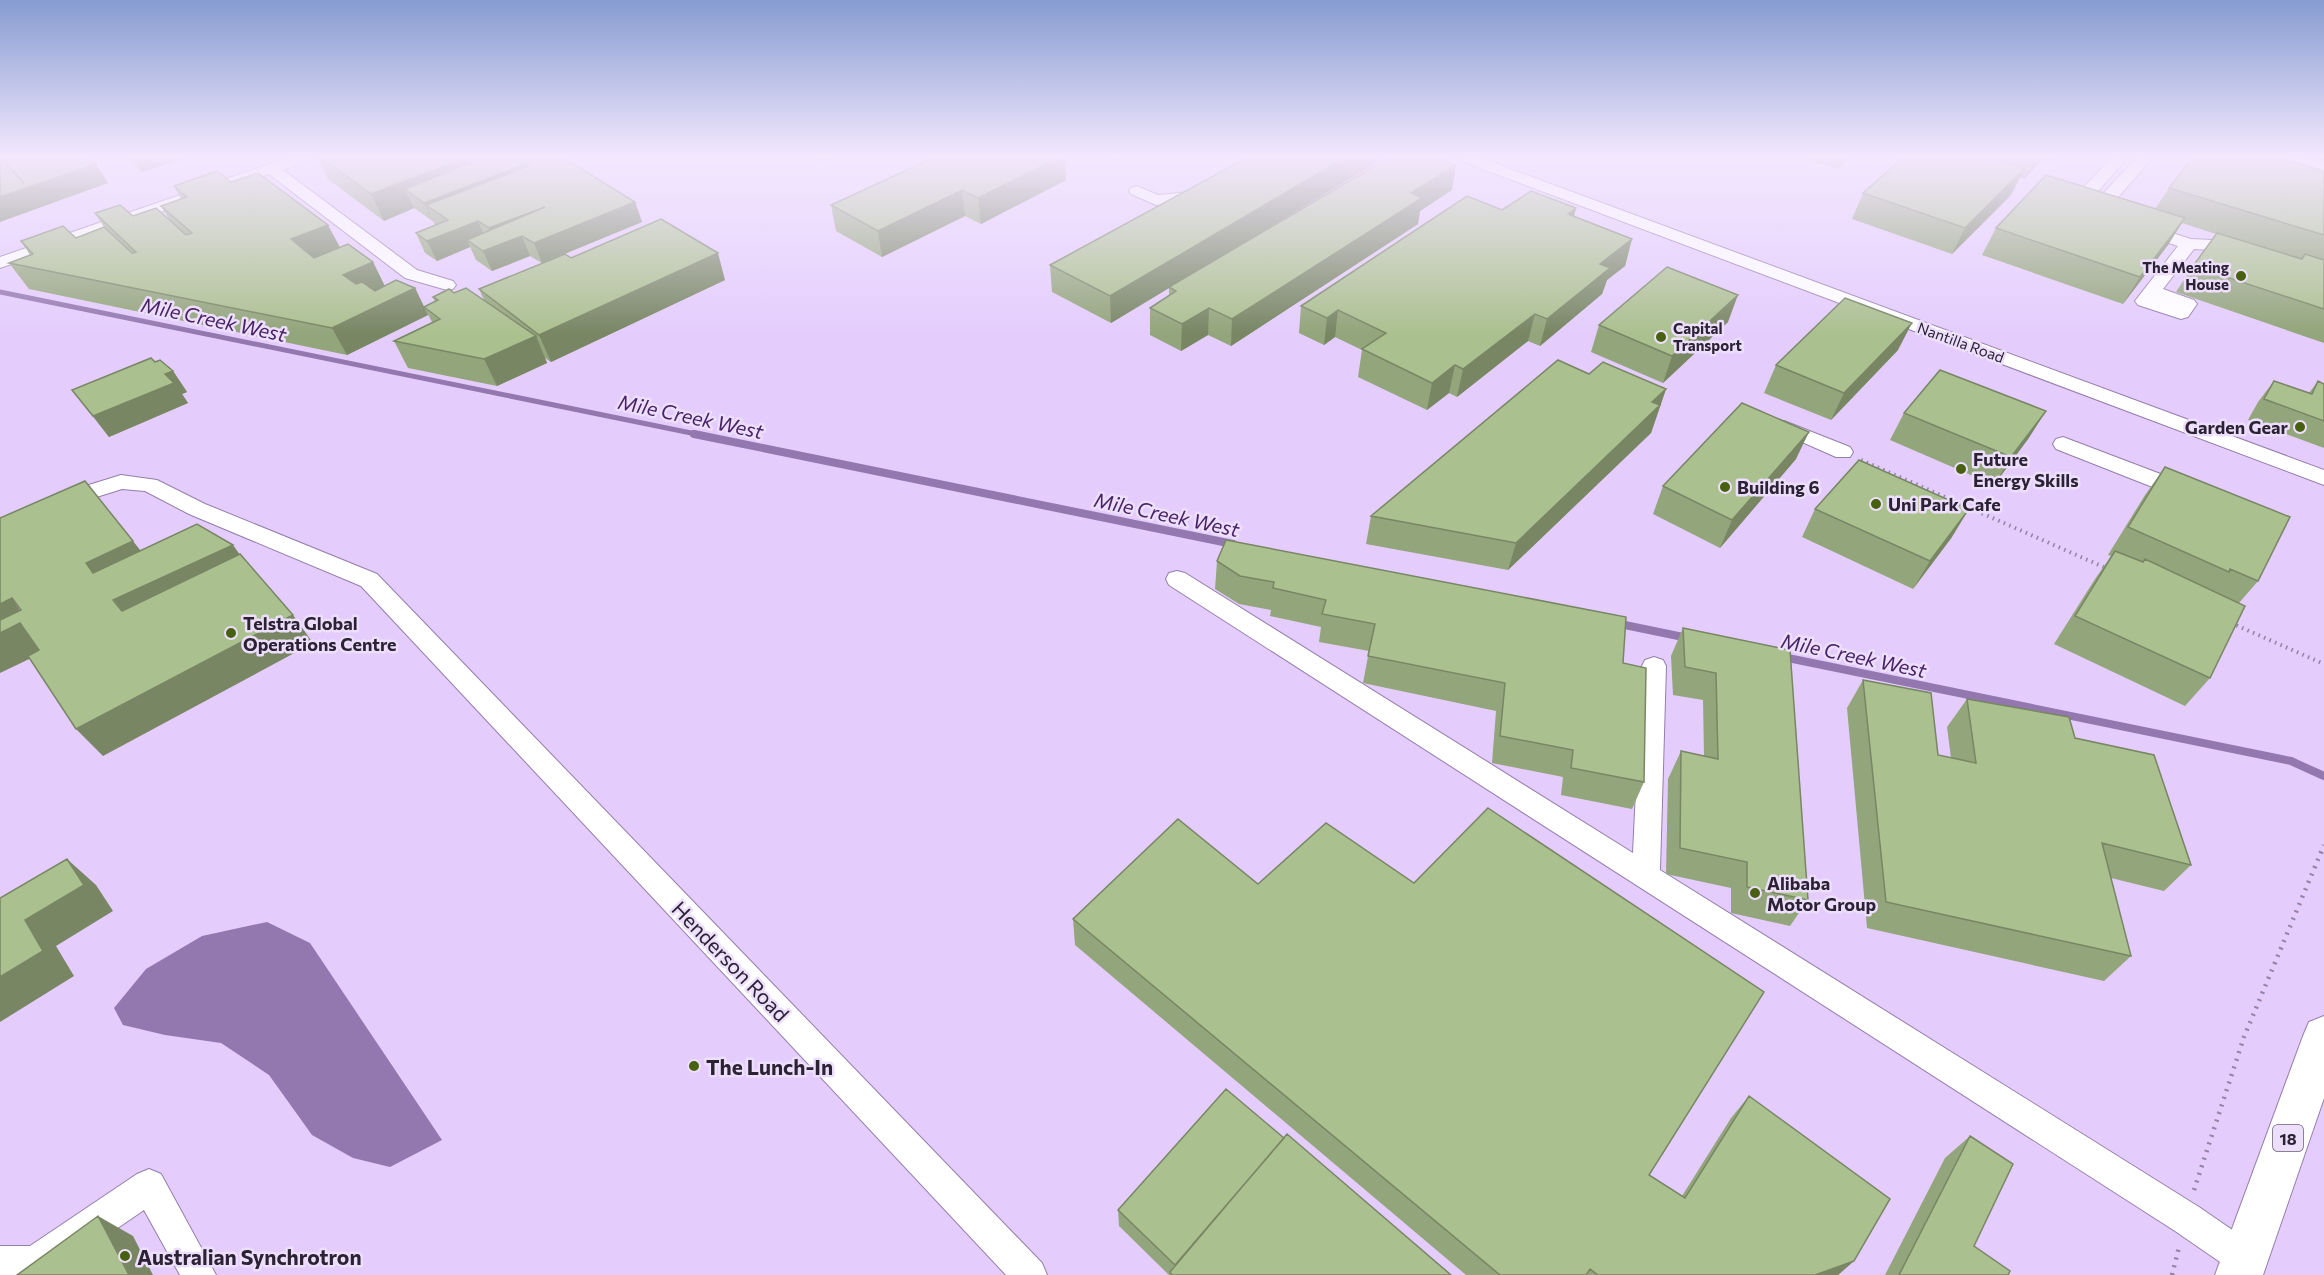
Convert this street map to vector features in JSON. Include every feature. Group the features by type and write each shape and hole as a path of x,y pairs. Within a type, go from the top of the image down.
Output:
{"highway":[{"name":"18","path":"2242,1267 2324,1036"}],"street":[{"path":"0,263 136,216"},
{"path":"334,216 411,274 447,285"},
{"name":"Nantilla Road","path":"1622,216 2324,477"},
{"path":"2099,216 2189,244 2212,245 2257,259"},
{"path":"2151,291 2189,244"},
{"path":"1784,427 1843,452"},
{"path":"2063,444 2163,483 2183,498 2186,510"},
{"name":"Henderson Road","path":"87,493 122,482 149,485 197,508 369,580 1030,1275"},
{"path":"1178,579 2187,1219 2242,1267"},
{"path":"1646,874 1654,666"},
{"path":"0,1263 35,1264 149,1186 199,1275"}],"path":[{"path":"1843,452 2116,573"},
{"path":"2221,619 2324,664"},
{"path":"2172,1275 2199,1172 2244,1036 2324,845"}],"shaded area":[{"path":"267,922 310,943 442,1140 390,1167 353,1158 312,1135 269,1075 221,1043 165,1035 123,1025 114,1008 146,969 202,936"}],"building":[{"path":"98,216 164,216 186,235 192,233 172,216 315,216 328,225 291,239 314,258 348,244 373,262 343,275 356,284 362,282 375,291 396,280 415,288 332,328 9,263 33,254 21,241 63,226 76,238 104,227 132,253 136,252"},
{"path":"441,216 522,216 489,228 478,221 427,241 416,233 448,220"},
{"path":"525,216 602,216 534,243 522,236 483,251 467,240"},
{"path":"850,216 910,216 878,231"},
{"path":"1141,216 1247,216 1110,296 1050,265"},
{"path":"1291,216 1395,216 1232,319 1209,308 1182,324 1150,308 1176,291 1169,287"},
{"path":"1438,216 1572,216 1632,239 1600,264 1610,268 1547,319 1535,314 1463,369 1455,365 1432,383 1362,349 1386,333 1338,310 1327,318 1301,306"},
{"path":"1929,216 1978,216 1965,228"},
{"path":"2008,216 2177,216 2185,218 2140,277 1996,228"},
{"path":"2260,216 2324,216 2324,235"},
{"path":"661,219 718,253 539,335 479,289 565,254 571,258"},
{"path":"2217,233 2302,259 2305,254 2324,260 2324,309 2193,266"},
{"path":"1667,267 1738,295 1672,356 1599,325"},
{"path":"466,288 536,336 484,359 394,341 440,319 424,307 438,300 433,297 449,289 454,293"},
{"path":"1845,298 1912,323 1844,393 1776,365"},
{"path":"151,358 155,362 160,360 173,371 165,374 174,383 93,416 72,390"},
{"path":"1558,360 1589,374 1603,362 1666,389 1652,402 1660,405 1516,543 1371,516"},
{"path":"1940,370 2046,411 2011,457 1904,413"},
{"path":"2274,381 2312,394 2318,381 2324,384 2324,421 2264,399"},
{"name":"Building 6","path":"1742,403 1809,432 1732,520 1663,486"},
{"path":"1859,460 1969,509 1930,561 1815,509"},
{"path":"2165,467 2290,517 2258,581 2230,569 2229,572 2128,527"},
{"name":"Telstra Global Operations Centre","path":"85,481 133,541 86,563 93,573 197,524 233,545 113,600 122,611 240,554 293,615 76,729 28,656 39,650 20,623 0,633 0,620 21,610 12,598 0,604 0,518"},
{"path":"1226,540 1626,617 1623,663 1646,668 1644,782 1571,768 1573,750 1500,736 1505,683 1368,656 1375,624 1322,614 1326,600 1273,588 1274,582 1240,576 1217,561"},
{"path":"2115,551 2143,562 2145,559 2245,606 2210,678 2075,616"},
{"path":"1683,628 1790,650 1808,900 1747,887 1747,862 1680,848 1681,751 1718,759 1716,673 1685,667"},
{"path":"1863,680 1931,693 1938,755 1976,763 1967,699 2069,717 2075,738 2154,755 2191,865 2102,843 2131,956 1886,902"},
{"path":"1488,808 1764,992 1649,1175 1685,1198 1749,1096 1890,1199 1854,1261 1815,1275 1598,1275 1590,1269 1586,1275 1500,1275 1073,919 1178,819 1258,884 1326,823 1414,883"},
{"path":"67,859 84,885 25,920 43,951 0,977 0,898"},
{"path":"1226,1089 1284,1138 1175,1265 1118,1210"},
{"path":"1287,1134 1451,1275 1172,1275 1170,1272"},
{"path":"1970,1136 2013,1164 1974,1246 2010,1271 2008,1275 1899,1275"},
{"path":"98,1216 129,1275 17,1275"}],"waterway":[{"name":"Mile Creek West","path":"0,292 701,435"},
{"name":"Mile Creek West","path":"694,434 1233,544"},
{"name":"Mile Creek West","path":"1615,623 1688,638"},
{"name":"Mile Creek West","path":"1783,657 2291,761 2324,776"}],"place":[{"name":"The Meating House","path":"2241,276"},
{"name":"Capital Transport","path":"1661,337"},
{"name":"Garden Gear","path":"2300,427"},
{"name":"Future Energy Skills","path":"1961,469"},
{"name":"Building 6","path":"1725,487"},
{"name":"Uni Park Cafe","path":"1876,504"},
{"name":"Telstra Global Operations Centre","path":"231,633"},
{"name":"Alibaba Motor Group","path":"1755,893"},
{"name":"The Lunch-In","path":"694,1066"},
{"name":"Australian Synchrotron","path":"125,1256"}]}
